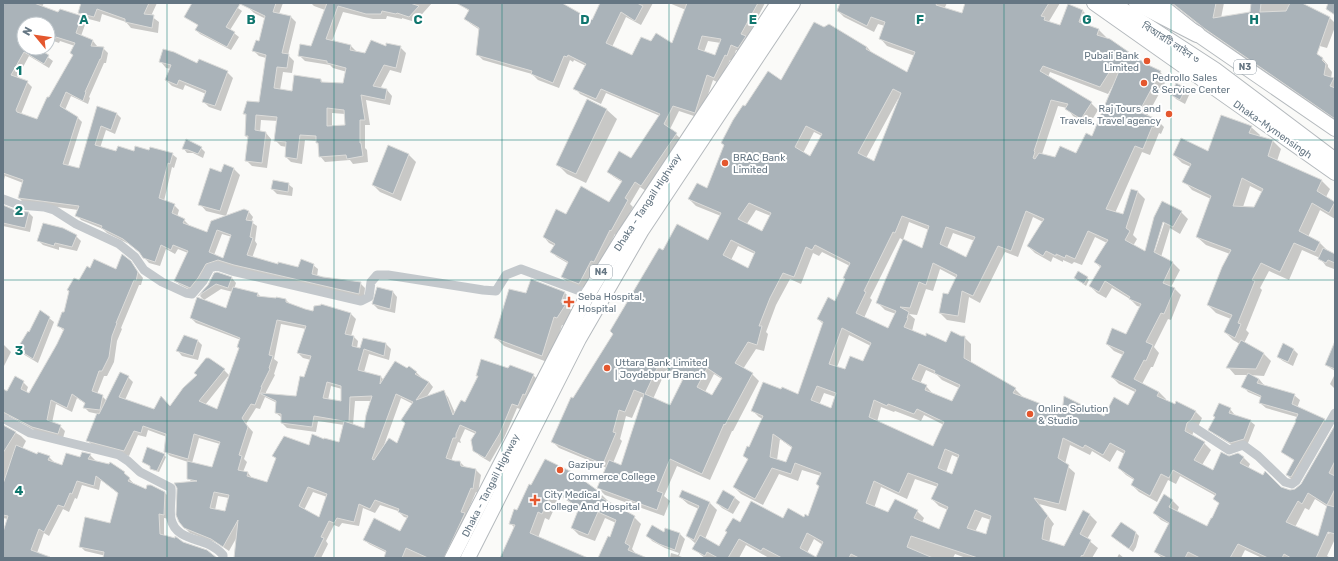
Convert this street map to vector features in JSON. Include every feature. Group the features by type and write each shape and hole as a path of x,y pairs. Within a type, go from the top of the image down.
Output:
{"highway":[{"name":"Dhaka - Tangail Highway","path":"452,558 588,294 625,234 778,3"},
{"name":"Dhaka - Tangail Highway","path":"468,558 579,339 638,236 793,3"},
{"name":"Dhaka-Mymensingh","path":"1094,3 1335,173"},
{"name":"বিআরটি লাইন ৩","path":"1111,3 1214,70 1331,157"},
{"name":"বিআরটি লাইন ৩","path":"1137,3 1197,34"},
{"name":"N3","path":"1158,3 1197,34 1335,129"}],"street":[{"path":"3,199 20,205 44,207 54,210 76,224 119,244 135,257 144,270 162,282 186,293 192,294 203,281 210,268 217,266 297,287 361,301 369,297 372,282 377,275 388,275 496,291 506,275 521,270 588,294"},
{"path":"1192,426 1229,450 1243,445 1258,456 1285,482 1292,484 1296,481 1335,413"},
{"path":"3,418 30,433 119,455 140,472 171,488 170,518 174,527 180,534 209,544 217,549 223,555 223,558"}],"building":[{"path":"4,3 34,3 58,12 60,9 82,16 76,33 93,40 91,46 104,47 101,59 85,92 83,101 66,92 60,106 78,117 63,164 79,168 97,106 117,113 111,130 101,126 95,145 116,151 118,146 134,151 135,146 149,150 150,147 173,153 170,164 168,163 159,198 175,204 172,213 185,219 183,223 207,232 211,221 244,209 249,211 246,220 253,221 250,237 253,238 247,255 278,264 278,262 298,267 301,259 314,264 312,274 361,282 359,294 218,260 206,264 190,288 174,281 188,251 173,245 171,250 161,245 155,262 143,258 139,252 123,239 101,228 102,226 75,216 79,206 18,198 23,180 3,173","holes":["16,16 56,16 56,37 75,43 70,53 73,55 49,97 47,97 37,119 17,112 16,110 28,81 11,75 22,56 16,56","217,230 231,235 223,258 209,252"]},
{"path":"81,3 149,3 144,14 154,15 152,28 125,22 125,19 97,9 94,17 78,13"},
{"path":"192,3 276,3 273,12 291,16 282,53 289,54 287,68 277,67 274,88 292,91 294,75 321,79 321,82 343,83 346,68 327,63 327,61 298,56 300,44 311,46 327,3 410,3 419,6 409,17 397,13 382,11 381,14 366,14 338,6 326,39 351,45 350,50 365,53 371,40 386,46 386,43 401,46 396,68 384,65 373,86 387,89 385,100 361,95 365,120 360,120 360,143 363,156 347,159 346,155 319,157 316,136 300,135 297,159 285,157 286,142 274,141 277,117 256,115 255,130 266,132 262,163 245,161 248,136 245,136 246,114 243,114 247,101 259,102 266,55 252,51 256,40 259,41 265,16 240,4 226,27 235,32 227,47 195,30 198,25 184,17","holes":["327,108 344,110 345,125 327,126"]},
{"path":"456,3 562,3 592,20 600,3 637,3 643,6 635,21 621,12 606,43 632,55 641,37 651,41 656,33 672,43 687,3 758,3 741,34 746,36 738,48 731,45 727,56 725,55 714,78 707,75 695,113 673,106 664,124 677,133 641,186 635,182 625,198 628,200 611,231 610,230 594,262 591,261 579,284 561,277 568,262 550,252 555,244 543,237 556,209 566,214 581,186 609,202 622,181 607,172 619,151 631,158 660,114 601,89 596,99 573,89 586,64 568,55 567,57 564,56 553,83 531,74 532,71 476,55 479,28 464,19 469,10","holes":["702,36 721,39 715,55 698,49"]},
{"path":"840,3 937,3 936,5 962,13 965,3 1049,3 1041,16 1045,17 1044,20 1060,25 1068,4 1083,10 1079,22 1099,29 1097,35 1110,39 1146,64 1161,71 1139,112 1157,119 1154,128 1152,127 1143,149 1135,146 1106,209 1123,214 1131,189 1138,191 1126,228 1130,231 1125,240 1145,251 1154,217 1162,201 1182,211 1173,227 1163,222 1154,252 1173,262 1163,283 1175,288 1164,314 1161,313 1146,342 1153,345 1146,361 1144,360 1134,379 1159,392 1157,396 1175,404 1176,401 1196,411 1191,420 1187,423 1185,431 1205,442 1194,460 1213,470 1221,452 1229,456 1238,453 1244,457 1240,463 1263,475 1265,471 1281,487 1290,490 1295,489 1301,484 1335,425 1335,461 1329,473 1335,476 1335,489 1327,505 1335,507 1335,534 1328,532 1316,558 1291,558 1284,554 1282,558 1268,558 1238,544 1230,558 1200,558 1188,552 1185,558 1167,558 1154,552 1169,523 1153,513 1164,494 1173,500 1169,507 1207,526 1219,503 1213,499 1216,494 1173,470 1169,478 1161,474 1150,496 1131,485 1134,479 1118,468 1125,451 1110,443 1103,455 1085,445 1083,448 1063,438 1058,458 1069,465 1059,504 1034,498 1048,516 1045,520 1042,539 1064,546 1083,510 1090,514 1080,534 1091,540 1083,556 1082,555 1080,558 978,558 911,536 907,547 933,558 859,558 851,554 849,558 782,558 763,548 761,551 739,539 728,558 718,558 707,552 705,556 692,549 700,535 719,546 727,532 725,531 733,518 740,522 751,501 783,518 788,508 804,517 805,514 808,516 819,486 816,484 821,473 795,463 791,474 772,468 755,499 733,487 748,459 743,456 747,446 749,447 763,416 751,411 763,382 781,389 782,387 798,394 823,322 817,319 828,297 835,301 845,279 843,278 850,263 815,245 812,250 806,247 794,277 783,273 770,298 759,326 762,326 757,345 748,342 735,363 753,373 725,425 724,424 702,474 670,459 657,491 663,493 657,510 597,488 609,460 621,465 644,394 634,390 625,412 619,410 613,432 616,433 603,464 551,442 571,397 573,398 613,334 610,331 659,248 663,250 677,224 708,240 721,213 688,199 697,183 707,188 724,145 721,143 743,105 745,106 768,71 781,80 814,22 824,27 829,24 867,47 866,49 907,72 915,52 879,39 885,22 871,17 867,26 837,11","holes":["1043,66 1100,87 1112,68 1119,71 1092,136 1086,133 1076,153 1060,146 1055,157 1039,153 1035,159 1033,158 1051,100 1068,104 1065,109 1081,119 1092,102 1040,71","893,89 901,93 874,161 858,153","806,126 822,134 810,156 795,147","749,203 771,213 762,231 738,219","1026,211 1044,219 1027,246 1043,256 1046,251 1056,256 1056,254 1065,258 1066,255 1075,259 1088,231 1108,240 1094,262 1101,266 1089,286 1099,292 1105,281 1130,297 1129,299 1141,304 1126,334 1112,328 1106,344 1124,352 1111,377 1136,390 1128,405 1114,397 1104,416 1064,396 1062,412 1013,393 1016,388 964,358 965,336 961,336 951,331 946,342 926,333 926,336 904,327 909,312 900,307 910,308 919,282 926,285 933,263 957,275 948,294 943,293 939,313 958,316 962,291 973,296 998,246 1011,251","902,216 929,226 922,248 903,239 884,283 876,303 896,311 888,328 856,313 866,292 864,291 893,232 895,233","946,227 975,237 966,257 940,244","731,240 755,252 748,268 723,255","842,328 871,343 863,361 850,356 845,369 829,364","659,364 683,379 670,405 645,394","919,364 960,385 952,401 925,390 927,385 912,379","707,368 722,378 712,395 697,387","817,386 836,393 831,408 811,400","874,400 887,406 888,404 914,414 917,409 944,422 933,446 869,417","773,434 792,447 786,462 770,457","945,449 959,455 952,474 938,468","908,473 938,484 931,499 948,507 939,529 914,518 918,510 895,499 888,512 866,503 874,481 899,493","1308,493 1327,505 1318,536 1286,522 1298,501 1302,504","975,510 991,516 986,534 967,528","807,533 823,542 816,557 800,548"]},
{"path":"1172,3 1216,3 1213,18 1250,12 1251,3 1261,3 1260,12 1286,11 1290,3 1302,3 1330,17 1317,54 1323,58 1322,60 1326,64 1324,75 1334,78 1330,86 1335,88 1335,119 1205,29"},
{"path":"1328,3 1335,3 1335,15 1326,9"},
{"path":"163,49 174,52 197,63 199,59 228,71 215,106 202,102 206,91 179,80 177,85 165,80 171,65 159,62"},
{"path":"31,56 48,56 44,64"},
{"path":"1176,83 1186,88 1180,100 1171,95"},
{"path":"587,99 607,109 576,174 556,165"},
{"path":"1221,115 1252,126 1249,133 1273,140 1268,156 1322,180 1317,191 1335,202 1329,213 1312,203 1299,231 1320,242 1315,252 1294,243 1280,272 1261,263 1252,280 1255,281 1238,323 1241,324 1235,338 1224,332 1232,315 1207,305 1222,267 1231,250 1196,237 1211,196 1182,182 1191,164 1173,155 1181,138 1208,151","holes":["1242,178 1263,189 1254,207 1233,206"]},
{"path":"186,139 202,147 198,154 182,149"},
{"path":"388,145 409,154 393,194 372,185"},
{"path":"224,164 234,168 220,211 198,205 210,168 221,172"},
{"path":"273,180 289,183 288,192 271,189"},
{"path":"3,205 17,211 29,212 25,228 3,223"},
{"path":"43,223 63,228 77,235 72,247 55,243 54,246 37,241"},
{"path":"1323,248 1335,254 1335,263 1328,260 1326,263 1318,259"},
{"path":"122,254 131,261 138,272 136,281 134,280 116,323 112,336 109,357 102,371 99,371 92,391 103,395 100,410 83,408 85,403 72,394 67,408 51,400 47,420 61,425 58,434 32,427 3,412 3,389 7,391 15,376 24,381 21,389 29,393 57,344 64,329 57,326 62,312 64,312 69,291 67,290 74,278 79,280 87,266 90,268 94,259 116,269"},
{"path":"1078,271 1088,277 1084,284 1074,278"},
{"path":"217,272 232,277 228,288 216,284 198,296 208,285 214,273"},
{"path":"531,279 565,292 561,302 566,304 557,318 554,317 542,356 494,338 509,289 526,293"},
{"path":"233,287 258,293 257,296 286,299 286,302 313,311 314,306 321,304 351,313 345,334 354,336 352,346 360,348 363,338 386,343 384,356 364,349 358,370 381,376 380,384 395,361 407,368 409,366 417,372 415,374 429,382 416,400 444,390 453,415 461,400 465,402 478,376 476,376 481,359 508,368 510,365 534,374 525,395 523,394 518,406 512,404 500,433 485,458 473,451 471,440 476,432 460,425 456,438 453,438 446,458 460,461 461,466 476,469 473,489 471,488 461,512 465,513 444,558 428,558 406,548 402,558 384,558 386,551 363,540 374,518 400,531 408,516 398,512 399,509 375,500 370,509 359,504 354,522 337,518 334,523 329,521 321,537 324,538 314,558 234,558 238,520 223,547 211,539 184,528 176,515 177,488 174,483 197,481 187,479 187,461 212,467 220,442 194,434 188,459 164,452 166,434 143,426 141,433 134,431 124,451 86,441 97,413 99,414 120,372 129,376 119,397 154,409 161,396 170,406 183,388 197,375 194,373 206,358 209,358 225,369 199,401 217,409 239,348 237,347 240,338 190,318 197,297 226,308","holes":["277,320 306,326 297,353 311,356 304,377 300,376 296,396 261,394 276,401 275,413 281,414 281,423 312,427 314,416 344,421 339,442 312,434 309,445 284,436 272,456 276,458 267,482 247,476 248,472 238,470 242,456 239,455 248,427 242,418 251,404 255,405 261,387 270,369 273,356 269,355","327,382 341,386 341,401 323,398","396,394 413,402 401,420 405,423 397,443 389,438 374,460 372,459","372,396 366,415 364,428 345,421 349,422 350,397","308,487 327,494 319,517 299,506","214,492 229,495 225,511 210,508"]},
{"path":"377,287 393,291 390,309 372,304"},
{"path":"40,310 50,317 33,359 17,349 28,331 29,332"},
{"path":"184,335 198,340 193,356 176,351"},
{"path":"1241,340 1264,353 1256,369 1226,368"},
{"path":"1335,341 1335,369 1325,365"},
{"path":"1283,343 1294,349 1288,362 1277,357"},
{"path":"1248,373 1259,379 1257,383 1295,394 1292,404 1325,419 1291,477 1286,475 1294,460 1281,452 1298,414 1259,403 1261,396 1241,387"},
{"path":"1219,403 1231,408 1229,413 1251,420 1244,439 1230,443 1208,430 1215,417 1213,416"},
{"path":"3,425 16,432 3,453"},
{"path":"16,445 37,454 38,452 50,456 48,460 62,465 66,453 80,457 82,452 91,454 88,459 109,464 110,462 125,472 124,473 130,478 128,481 146,489 147,485 151,485 165,492 164,515 159,514 160,534 175,538 175,536 183,542 207,550 217,558 103,558 104,552 79,547 85,517 110,523 118,493 96,476 94,486 77,481 72,494 70,493 64,507 58,505 44,532 39,529 31,550 50,558 3,558 3,532 8,516 3,515 3,484"},
{"path":"147,447 165,454 157,471 150,469 150,466 142,462"},
{"path":"545,459 572,472 601,493 600,497 635,516 625,543 630,546 628,550 647,558 598,558 608,536 610,537 616,520 598,512 588,535 571,528 579,508 553,490 542,514 538,512 530,533 588,558 500,558 515,525 509,524 514,509 517,510 529,484 531,485"},
{"path":"682,490 710,502 694,540 686,536 699,506 679,497"},
{"path":"723,490 735,497 728,510 716,503"},
{"path":"1121,522 1136,532 1133,543 1129,549 1111,536"},
{"path":"652,525 664,532 665,528 680,533 675,550 659,544 646,536"}],"place":[{"name":"Pubali Bank Limited","path":"1147,61"},
{"name":"Pedrollo Sales & Service Center","path":"1144,83"},
{"name":"Raj Tours and Travels, Travel agency","path":"1169,114"},
{"name":"BRAC Bank Limited","path":"725,163"},
{"name":"Seba Hospital, Hospital","path":"569,302"},
{"name":"Uttara Bank Limited | Joydebpur Branch","path":"607,368"},
{"name":"Online Solution & Studio","path":"1030,414"},
{"name":"Gazipur Commerce College","path":"560,470"},
{"name":"City Medical College And Hospital","path":"535,500"}]}
